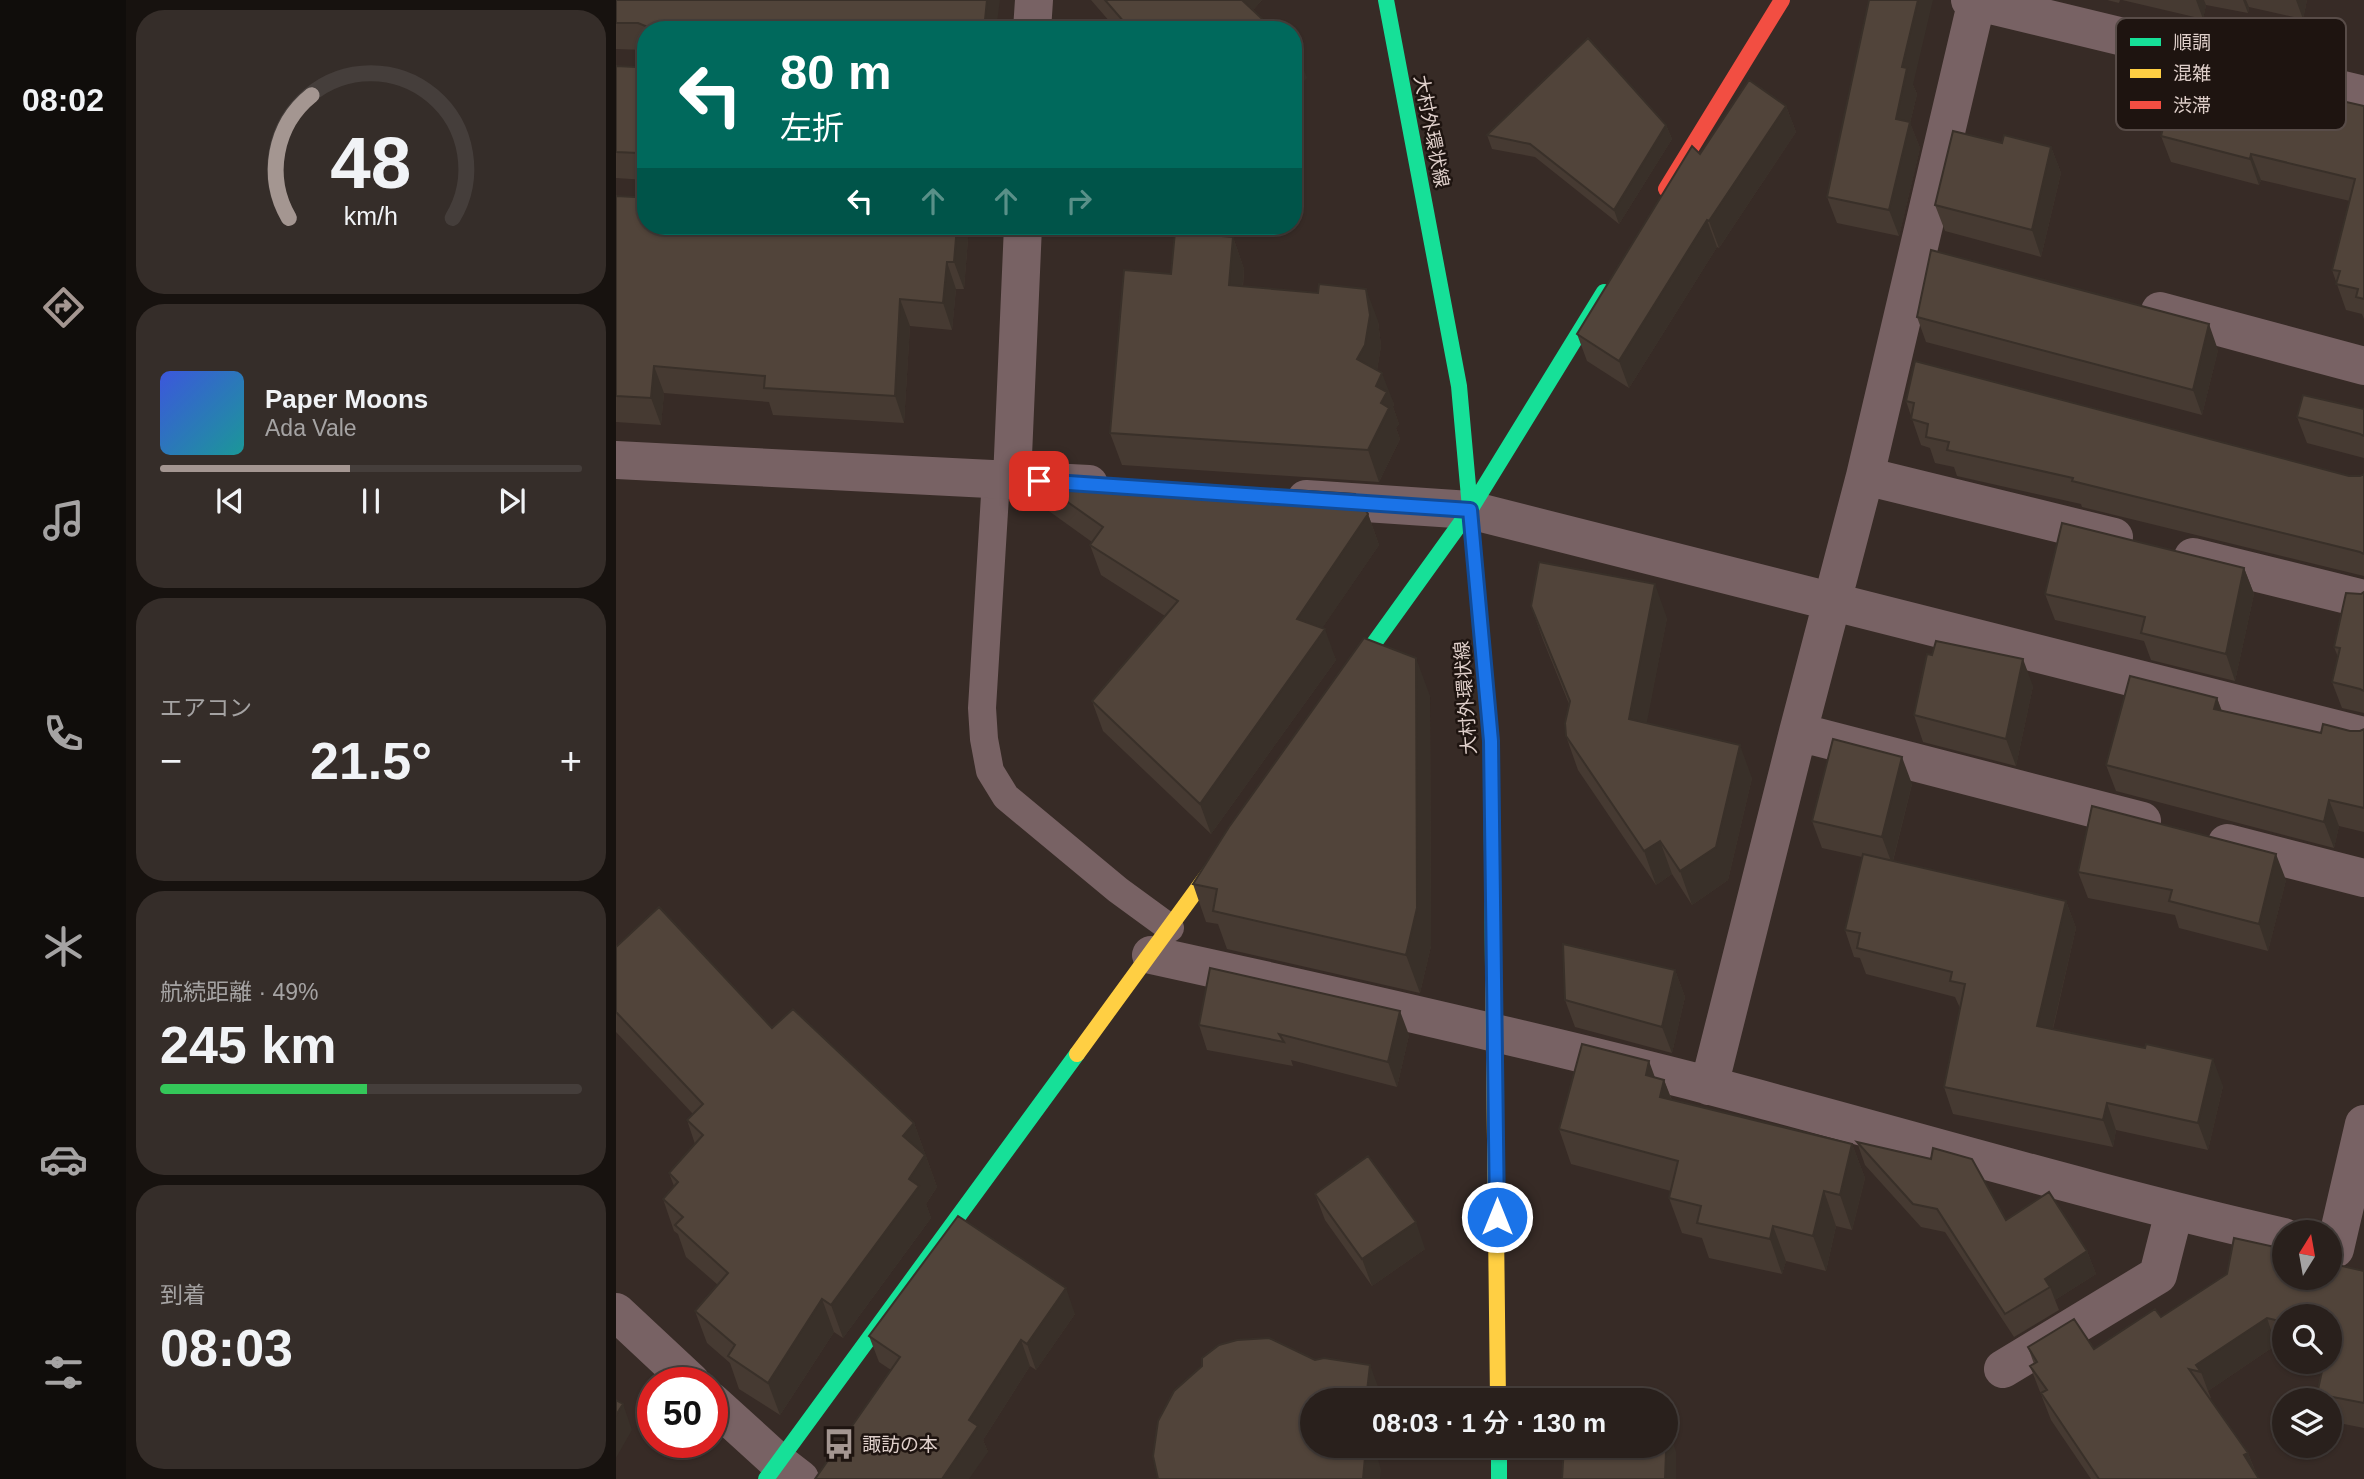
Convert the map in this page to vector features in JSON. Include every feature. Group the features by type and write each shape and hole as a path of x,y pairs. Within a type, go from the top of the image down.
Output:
{"street":[{"path":"1033,21 1034,0"},
{"name":"大村外環状線","path":"1387,0 1459,386 1491,741 1498,1388"},
{"path":"1659,201 1782,0"},
{"path":"1709,1086 1865,476 1908,360 1932,251 1974,0 2116,35"},
{"path":"2346,91 2364,95"},
{"path":"1004,479 1017,235"},
{"path":"1332,702 1470,510 1615,273"},
{"path":"2121,301 2364,366"},
{"path":"616,460 1123,486"},
{"path":"1865,476 2364,599"},
{"path":"1276,497 1470,510 2364,736"},
{"path":"1798,732 2364,878"},
{"path":"728,1418 781,1473 1235,838"},
{"path":"1160,942 1373,1004 1709,1086 2174,1212 2272,1234"},
{"path":"2343,1251 2364,1124"},
{"path":"2003,1369 2158,1275 2174,1212"},
{"path":"616,1312 675,1367"},
{"path":"1499,1458 1499,1479"}],"lane":[{"path":"1004,479 982,708 990,771 1006,796 1118,890 1160,942"}],"building":[{"path":"616,0 987,0 985,21 616,23"},
{"path":"1105,0 1242,0 1264,21 1123,21"},
{"path":"1869,0 1918,0 1902,67 1907,68 1896,119 1910,122 1889,210 1827,197"},
{"path":"1588,38 1666,125 1614,210 1530,144 1487,135"},
{"path":"616,66 636,67 637,153 616,152"},
{"path":"1749,80 1786,106 1709,221 1707,220 1619,361 1577,334 1692,146 1700,154"},
{"path":"2346,102 2364,106 2364,299 2356,297 2358,289 2336,284 2340,271 2332,270 2355,179 2251,154 2250,159 2161,136 2162,130 2346,130"},
{"path":"1953,131 2002,143 2004,135 2051,147 2032,230 1935,205"},
{"path":"616,196 635,197 637,235 956,235 954,262 947,262 943,303 900,299 895,396 764,388 765,376 654,366 651,398 616,396"},
{"path":"1175,235 1210,235 1233,237 1229,285 1318,293 1319,284 1366,289 1370,315 1365,345 1357,359 1382,373 1376,386 1387,392 1381,403 1389,408 1368,450 1110,433 1124,270 1171,274"},
{"path":"1931,250 2209,324 2193,390 1917,317"},
{"path":"1915,361 2349,476 2364,474 2364,554 2072,481 2073,478 1947,450 1949,442 1926,437 1928,424 1911,419 1914,403 1906,401"},
{"path":"2303,395 2364,409 2364,436 2297,417"},
{"path":"1107,478 1355,494 1368,514 1297,619 1325,629 1200,804 1092,701 1178,601 1090,545 1103,527 1035,479 1106,483"},
{"path":"2062,523 2244,568 2226,654 2141,633 2145,617 2045,594"},
{"path":"1539,562 1655,584 1629,719 1740,745 1716,847 1680,871 1660,841 1644,851 1566,736 1565,723 1570,701 1531,606"},
{"path":"2364,592 2364,691 2332,682 2340,648 2334,647 2346,593"},
{"path":"1364,638 1416,658 1417,908 1406,955 1213,911 1217,889 1193,884 1229,827"},
{"path":"1936,641 2023,659 2006,739 1914,715 1927,654 1932,655"},
{"path":"2130,676 2217,698 2214,709 2321,733 2323,724 2350,731 2364,729 2364,808 2329,800 2324,822 2106,765"},
{"path":"1833,739 1902,757 1882,837 1812,821"},
{"path":"2092,806 2276,854 2259,924 2169,901 2172,890 2078,872"},
{"path":"1863,854 2066,901 2037,1026 2145,1048 2146,1044 2213,1059 2198,1123 2107,1103 2103,1120 1944,1087 1965,984 1950,981 1952,972 1857,948 1860,933 1845,930"},
{"path":"659,907 772,1028 793,1009 914,1123 903,1136 925,1155 909,1179 919,1186 831,1305 822,1299 768,1383 728,1356 735,1345 695,1311 728,1273 675,1225 683,1217 663,1199 678,1182 669,1173 703,1135 687,1120 703,1104 616,1012 616,947"},
{"path":"1563,944 1675,970 1662,1027 1565,1000"},
{"path":"1210,968 1400,1011 1388,1062 1279,1034 1284,1042 1199,1025"},
{"path":"1582,1044 1649,1061 1646,1075 1664,1080 1660,1097 1852,1144 1840,1195 1824,1191 1813,1236 1773,1226 1770,1239 1697,1223 1701,1206 1669,1198 1678,1161 1559,1129"},
{"path":"1857,1142 1931,1159 1933,1148 1972,1159 2006,1220 2049,1192 2087,1251 2045,1279 2050,1287 2005,1314 1937,1209 1913,1204"},
{"path":"1368,1156 1416,1222 1362,1259 1315,1194"},
{"path":"958,1216 1066,1288 1027,1344 1021,1340 969,1420 978,1426 942,1479 815,1479 900,1357 869,1336"},
{"path":"2234,1238 2272,1246 2272,1290 2342,1290 2342,1266 2364,1271 2364,1403 2342,1399 2342,1388 2318,1388 2321,1374 2342,1374 2342,1304 2272,1304 2272,1319 2267,1318 2196,1365 2201,1372 2189,1369 2248,1453 2244,1455 2259,1479 2099,1479 2041,1393 2047,1390 2030,1366 2037,1362 2028,1347 2074,1319 2094,1349 2155,1309 2161,1317 2227,1274"},
{"path":"1269,1338 1315,1360 1324,1358 1370,1365 1367,1388 1300,1388 1300,1458 1365,1458 1363,1479 1158,1479 1153,1456 1158,1421 1174,1391 1202,1366 1202,1358 1219,1345 1237,1340"},
{"path":"616,1400 623,1404 616,1415"},
{"path":"1563,1458 1666,1458 1665,1479 1562,1479"}],"traffic: fast":[{"path":"1386,0 1459,386 1491,741 1493,966"},
{"path":"1344,685 1470,510 1604,292"},
{"path":"766,1479 1077,1054"},
{"path":"1499,1458 1499,1479"}],"traffic: slow":[{"path":"1077,1054 1225,851"},
{"path":"1493,966 1498,1388"}],"traffic: jam":[{"path":"1666,189 1782,0"}],"place":[{"name":"諏訪の本","path":"839,1444"}],"route":[{"path":"1039,481 1470,510 1491,741 1497,1217"}]}
